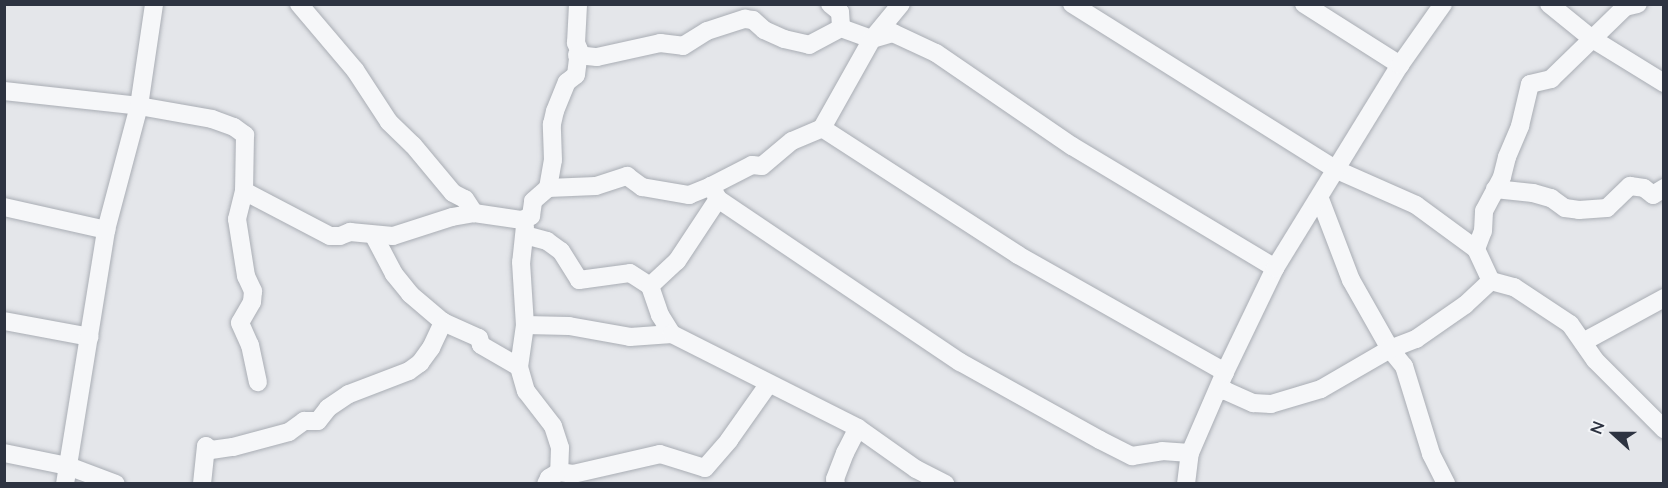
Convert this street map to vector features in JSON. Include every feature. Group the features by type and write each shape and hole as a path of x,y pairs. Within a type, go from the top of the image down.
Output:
{"street":[{"path":"66,475 106,230 139,106 154,4"},
{"path":"299,4 355,70 389,122 413,145 453,194 465,199 474,213"},
{"path":"548,188 555,111 567,82 576,75 578,4"},
{"path":"830,4 840,12 841,28"},
{"path":"650,286 677,261 715,192 752,165 762,166 792,141 822,128 872,39 901,4"},
{"path":"1072,4 1337,170 1416,205 1476,249 1491,281"},
{"path":"1304,4 1400,65"},
{"path":"1186,483 1190,453 1225,372 1275,268 1320,199 1400,65 1443,4"},
{"path":"1549,4 1591,38 1664,83"},
{"path":"1476,249 1483,231 1484,211 1502,177 1507,157 1520,126 1530,84 1551,79 1625,7 1638,4"},
{"path":"577,55 597,57 660,43 683,46 708,31 745,19 753,20 764,30 784,39 810,45 841,28 872,39 893,33 936,53 1072,146 1275,268"},
{"path":"4,91 139,106 212,119 240,130 245,135 244,191 237,219 246,276 253,291 252,302 240,323 250,345 258,382"},
{"path":"822,128 1018,255 1225,372"},
{"path":"768,385 729,440 705,468 660,454 553,478 560,448 553,426 526,391 519,367 525,325 521,262 524,228 531,216 533,201 548,188 596,186 627,176 642,187 689,195 715,192 960,362 1100,440 1132,456 1162,451 1190,453"},
{"path":"1495,189 1533,193 1551,198 1565,208 1579,210 1607,208 1630,186 1644,188 1653,195 1664,188"},
{"path":"244,191 299,218 320,232 340,236 350,232 393,236 452,217 474,213 524,228 561,251 579,280 630,273 650,286 660,315 672,334 858,429 916,469 945,483"},
{"path":"1320,199 1352,280 1390,349 1404,366 1431,454 1446,483"},
{"path":"4,207 106,230"},
{"path":"374,236 403,286 443,322 479,339 481,345 519,367"},
{"path":"1218,390 1226,391 1253,403 1270,404 1321,389 1390,349 1416,339 1465,305 1491,281"},
{"path":"1491,281 1514,287 1569,324 1595,360 1664,429"},
{"path":"1583,342 1664,298"},
{"path":"4,321 90,337"},
{"path":"202,483 206,446 211,450 233,447 289,432 304,421 318,421 328,408 349,394 409,371 420,363 431,348 443,322"},
{"path":"525,325 569,326 630,337 672,334"},
{"path":"836,483 845,453 858,429"},
{"path":"4,453 66,475 117,483"}]}
